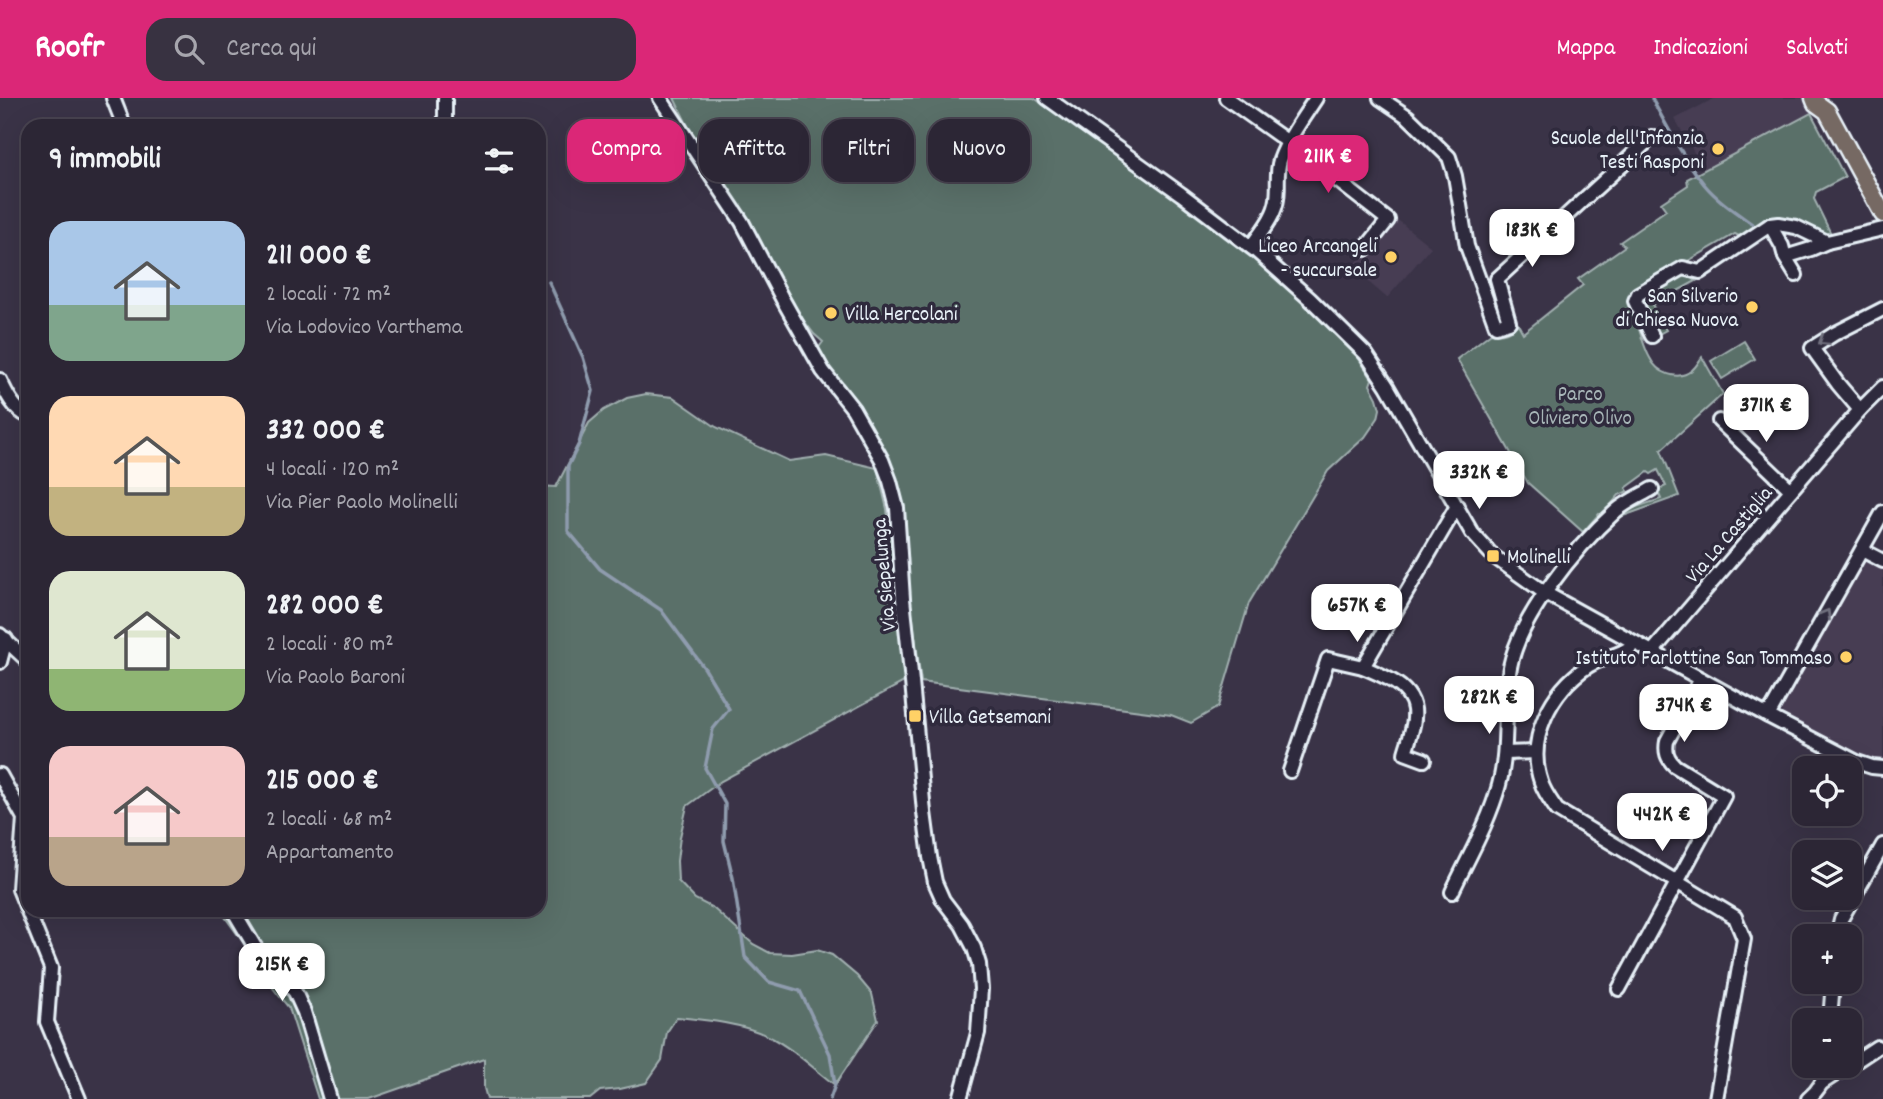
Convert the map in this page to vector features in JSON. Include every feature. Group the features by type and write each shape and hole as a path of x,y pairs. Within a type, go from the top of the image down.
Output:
{"main road":[{"path":"1814,98 1816,103 1826,105 1881,206"}],"street":[{"path":"113,98 121,119"},
{"path":"445,98 445,119"},
{"name":"Via Siepelunga","path":"660,98 732,205 823,371 853,409 890,481 897,508 923,812 930,857 935,883 943,900 962,925 979,964 981,989 978,1033 960,1099"},
{"path":"1046,98 1251,247 1310,299 1366,354 1472,533 1493,556 1545,593 1768,716 1857,762 1883,768"},
{"path":"1226,98 1288,142 1388,220 1365,249"},
{"path":"1251,247 1274,210 1278,170 1288,142 1316,98"},
{"path":"1380,98 1408,117 1449,157 1455,176 1467,246 1496,326 1509,321 1497,279 1652,136"},
{"path":"1653,336 1635,301 1638,294 1683,268 1700,272 1770,225 1796,227 1827,242"},
{"path":"1770,225 1796,275"},
{"path":"1785,257 1827,242 1883,229"},
{"path":"1860,410 1812,348 1883,309"},
{"path":"0,380 21,412"},
{"name":"Via La Castiglia","path":"1652,652 1860,410 1883,387"},
{"path":"1719,421 1791,490"},
{"path":"1452,892 1499,785 1505,753 1508,677 1518,641 1545,593 1584,543 1618,509 1652,489"},
{"path":"1363,667 1457,506"},
{"path":"1768,716 1883,512"},
{"path":"1863,550 1883,561"},
{"path":"3,637 21,654"},
{"path":"0,662 3,637"},
{"path":"1636,643 1628,650 1591,664 1562,687 1540,728 1536,752 1541,784 1557,810 1735,917 1745,939 1716,1099"},
{"path":"1290,771 1328,659 1363,667 1396,682 1411,698 1415,718 1405,753 1423,760"},
{"path":"1619,989 1724,796 1675,766 1668,760 1666,750 1667,741 1701,679"},
{"path":"1505,753 1536,752"},
{"path":"0,775 21,813"},
{"path":"1840,924 1883,845"},
{"path":"21,861 21,894"},
{"path":"30,917 51,968 47,1022 79,1099"},
{"path":"237,917 255,947 295,992 304,1012 330,1099"},
{"path":"1862,1057 1877,1047"},
{"path":"1808,1099 1816,1092 1823,1078"},
{"path":"1822,1083 1830,1078"}],"shaded area":[{"name":"Scuole dell'Infanzia Testi Rasponi","path":"1715,98 1803,98 1811,113 1704,170 1675,119"},
{"name":"Liceo Arcangeli - succursale","path":"1394,217 1431,247 1387,298 1352,268"},
{"name":"Istituto Farlottine San Tommaso","path":"1866,558 1883,563 1883,760 1854,753 1787,717 1781,708 1858,567"}],"green space":[{"path":"674,98 1034,98 1242,244 1328,320 1372,379 1370,385 1380,409 1378,418 1365,437 1328,471 1249,603 1218,707 1191,723 1171,715 921,682 908,582 902,503 892,468 845,386 832,373 817,350 823,342 780,288 724,182 809,182 809,119 699,119 699,143"},
{"name":"Parco Oliviero Olivo","path":"1811,113 1845,177 1816,192 1814,199 1833,238 1783,219 1764,222 1741,237 1735,234 1629,295 1644,344 1653,363 1663,372 1681,375 1692,370 1702,357 1723,394 1661,450 1679,496 1612,520 1618,513 1661,499 1657,490 1666,486 1658,470 1651,474 1648,472 1626,488 1628,491 1619,495 1583,532 1528,483 1457,359 1491,333 1506,332 1518,324 1523,333 1583,285 1578,279 1625,246 1620,242 1666,210 1661,203 1688,185 1687,179"},
{"path":"1684,271 1696,281 1654,304 1647,292"},
{"path":"1647,295 1666,330 1657,335 1638,300"},
{"path":"1744,341 1755,359 1722,379 1711,361"},
{"path":"646,394 673,397 716,427 789,461 826,456 877,468 887,509 906,681 721,781 687,806 677,861 678,881 695,899 713,908 753,944 770,953 792,954 817,950 832,955 857,976 872,994 878,1020 835,1085 794,1052 768,1036 735,1025 677,1017 667,1032 662,1060 646,1083 600,1091 590,1099 487,1099 484,1088 484,1059 369,1099 318,1099 289,1008 225,917 546,917 546,486 556,487 589,423 604,410 627,398"}],"waterway":[{"path":"1652,99 1704,184 1755,226"},
{"path":"549,282 583,357 593,391 579,444 568,466 568,531 600,569 661,610 705,669 729,709 713,729 705,768 725,804 724,841 733,878 745,957 769,982 800,991 830,1054 835,1085 830,1099"}],"place":[{"name":"Scuole dell'Infanzia Testi Rasponi","path":"1718,149"},
{"name":"Liceo Arcangeli - succursale","path":"1391,257"},
{"name":"San Silverio di Chiesa Nuova","path":"1752,307"},
{"name":"Villa Hercolani","path":"831,313"},
{"name":"Molinelli","path":"1493,556"},
{"name":"Istituto Farlottine San Tommaso","path":"1846,657"},
{"name":"Villa Getsemani","path":"915,716"}]}
